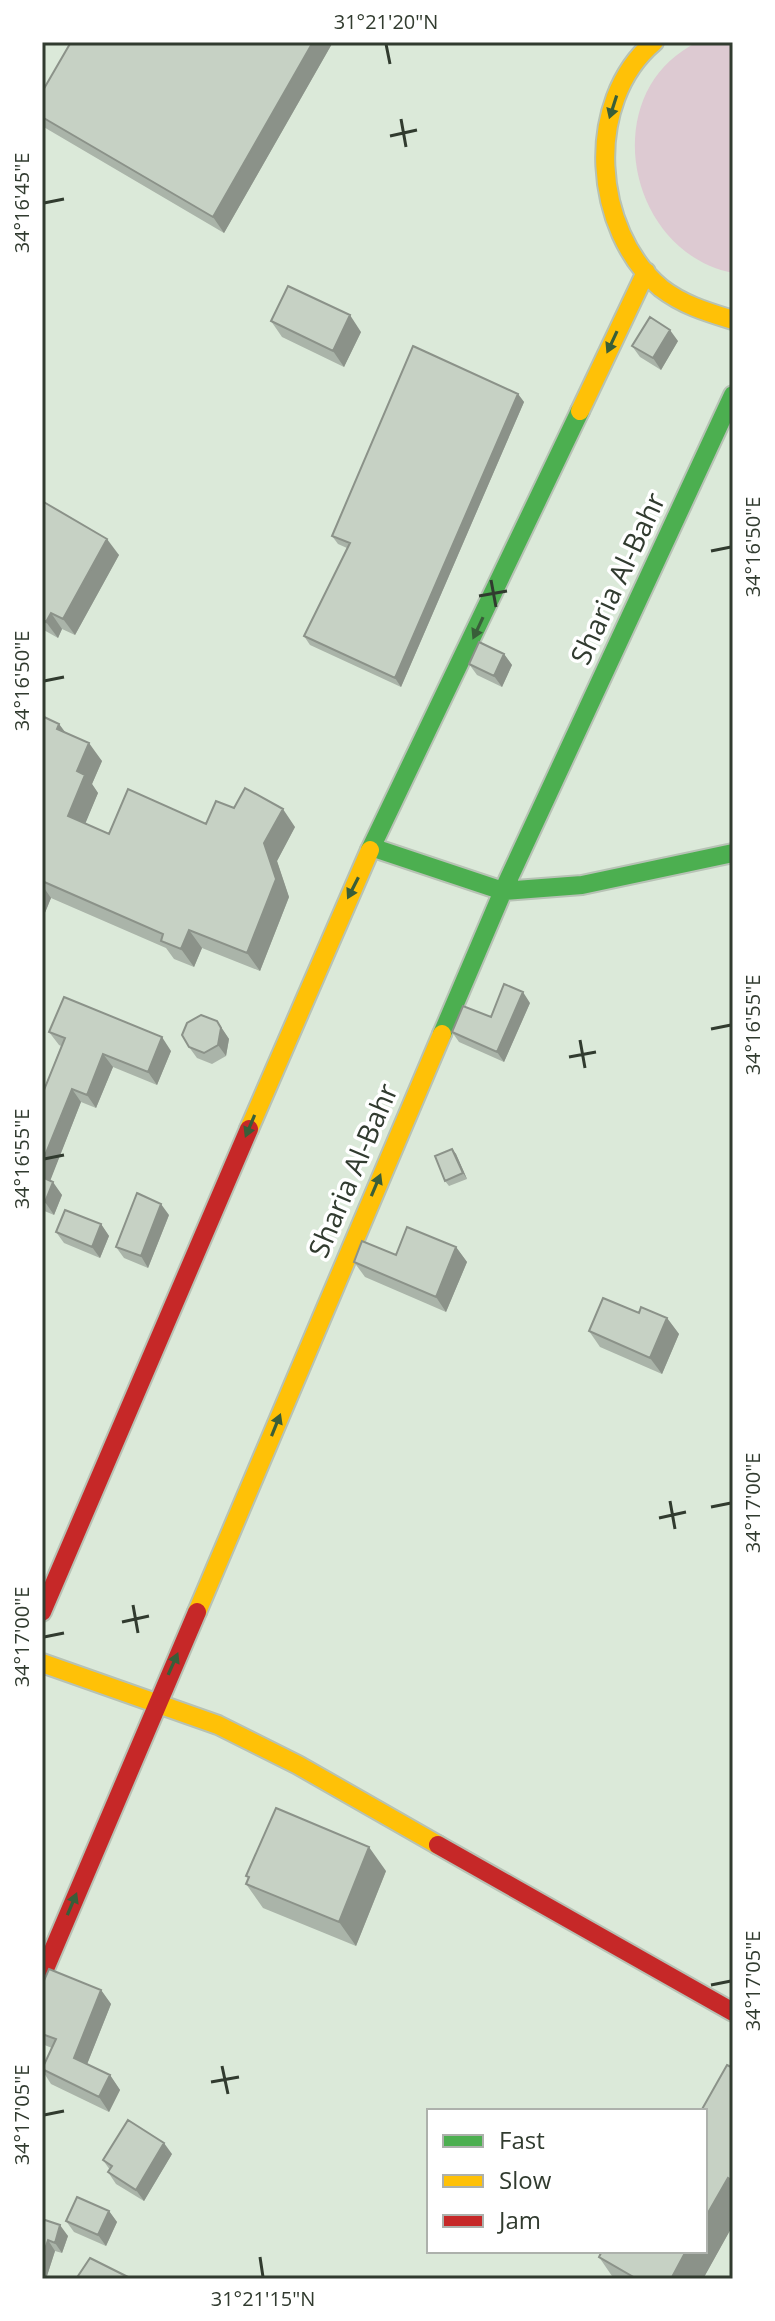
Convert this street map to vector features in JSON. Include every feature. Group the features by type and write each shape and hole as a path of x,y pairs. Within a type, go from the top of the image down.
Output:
{"main road":[{"path":"654,42 620,87 605,134 604,183 618,231 646,272 680,300 733,320"},
{"path":"42,1612 341,913 646,272"},
{"name":"Sharia Al-Bahr","path":"42,1976 156,1701 503,891 733,395"},
{"path":"374,848 503,891 582,885 733,853"},
{"path":"42,1663 218,1725 298,1765 733,2012"}],"shaded area":[{"path":"698,42 733,42 733,273 697,259 668,235 648,204 637,168 636,131 645,96 666,65"}],"building":[{"path":"71,42 313,42 213,217 42,117 42,92"},
{"path":"288,286 350,315 333,351 271,321"},
{"path":"650,317 670,330 653,358 632,346"},
{"path":"413,346 518,394 395,678 304,636 350,543 332,536"},
{"path":"42,501 107,539 63,619 51,613 46,622 42,619"},
{"path":"479,642 504,654 494,676 469,664"},
{"path":"42,716 59,724 57,729 89,743 77,771 85,775 68,816 109,834 128,789 206,824 216,801 234,808 245,788 283,809 264,843 276,879 247,953 189,930 181,949 161,941 163,934 42,881"},
{"path":"504,984 523,992 497,1052 452,1032 463,1006 491,1017"},
{"path":"64,997 162,1037 148,1072 103,1054 87,1095 72,1089 42,1163 42,1095 65,1038 49,1032"},
{"path":"201,1015 217,1021 221,1028 218,1045 204,1053 189,1047 182,1035 187,1023"},
{"path":"452,1149 463,1173 445,1181 435,1156"},
{"path":"42,1177 53,1182 45,1202 42,1201"},
{"path":"137,1193 161,1204 141,1256 116,1247"},
{"path":"65,1210 101,1224 92,1247 56,1232"},
{"path":"407,1227 456,1247 436,1297 354,1262 362,1241 396,1255"},
{"path":"603,1298 639,1313 641,1307 667,1318 650,1358 589,1331"},
{"path":"276,1808 369,1847 339,1922 246,1884 249,1877 246,1876"},
{"path":"49,1969 101,1990 74,2058 110,2075 99,2097 42,2069 56,2039 42,2034 42,1985"},
{"path":"727,2065 733,2068 733,2181 728,2178 707,2215 707,2109 702,2109"},
{"path":"128,2120 164,2143 136,2190 108,2172 112,2166 103,2160"},
{"path":"77,2197 109,2211 98,2235 66,2221"},
{"path":"42,2219 60,2225 55,2243 48,2240 42,2258"},
{"path":"601,2253 685,2253 671,2279 637,2279 599,2257"},
{"path":"90,2258 132,2279 76,2279"}],"traffic: fast":[{"path":"442,1034 503,891 733,395"},
{"path":"370,850 580,411"},
{"path":"374,848 503,891 582,885 733,853"}],"traffic: slow":[{"path":"654,42 631,67 616,98 607,131 605,166 610,201 621,234 638,264 661,288 687,303 733,320"},
{"path":"580,411 646,272"},
{"path":"249,1129 370,850"},
{"path":"197,1612 442,1034"},
{"path":"42,1663 218,1725 298,1765 438,1845"}],"traffic: jam":[{"path":"42,1612 249,1129"},
{"path":"42,1976 197,1612"},
{"path":"438,1845 733,2012"}]}
